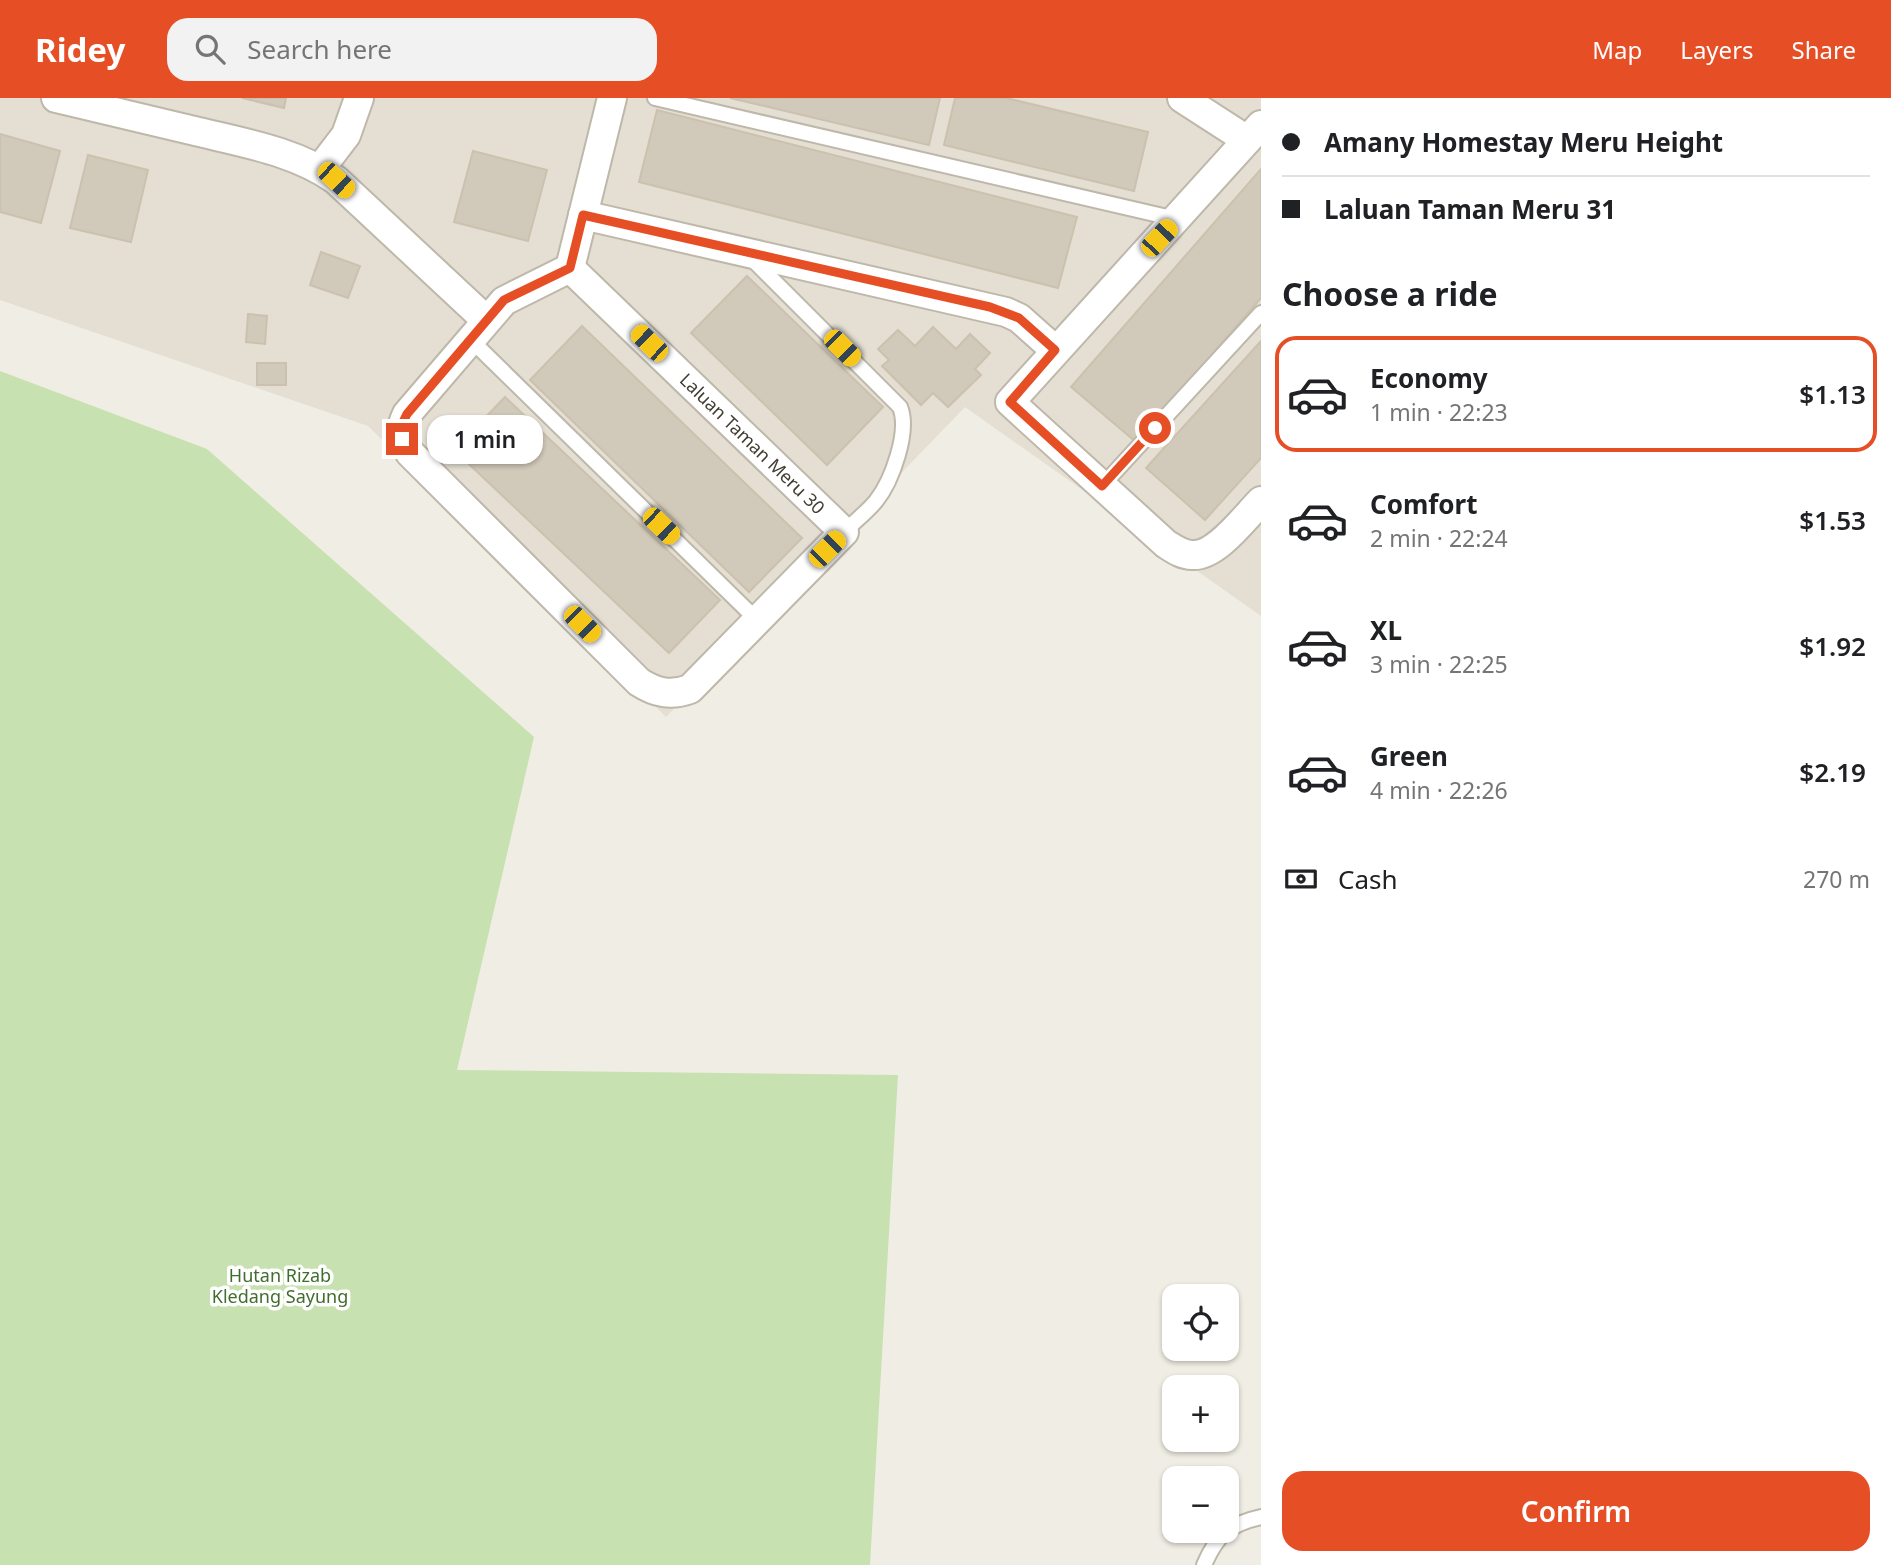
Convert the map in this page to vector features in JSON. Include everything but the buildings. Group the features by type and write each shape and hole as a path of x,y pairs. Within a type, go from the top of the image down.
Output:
{"street":[{"path":"56,98 256,146 320,169 336,180 478,329"},
{"path":"320,169 346,135 359,98"},
{"path":"612,98 570,268 504,300 407,414 401,426 402,439 410,453 639,682 650,690 665,694 678,694 690,689 844,532"},
{"path":"1182,98 1254,132 1010,402 1166,544 1181,553 1194,556 1208,553 1261,501"},
{"path":"583,215 1006,312 1019,318 1055,350"},
{"name":"Laluan Taman Meru 30","path":"570,268 844,532"}],"lane":[{"path":"655,98 1177,219"},
{"path":"745,252 900,407 904,415 896,459 887,482 876,501 844,532"},
{"path":"1102,486 1261,313"},
{"path":"478,329 756,619"},
{"path":"1204,1565 1214,1543 1240,1522 1261,1517"}],"shaded area":[{"path":"0,98 1261,98 1261,616 965,407 666,717 368,426 0,300"}],"green space":[{"name":"Hutan Rizab Kledang Sayung","path":"0,371 207,449 534,737 457,1070 898,1075 870,1565 0,1565"}],"route":[{"path":"402,439 401,426 407,414 504,300 570,268 583,215 990,307 1019,318 1055,350 1010,402 1102,486 1155,428"}]}
